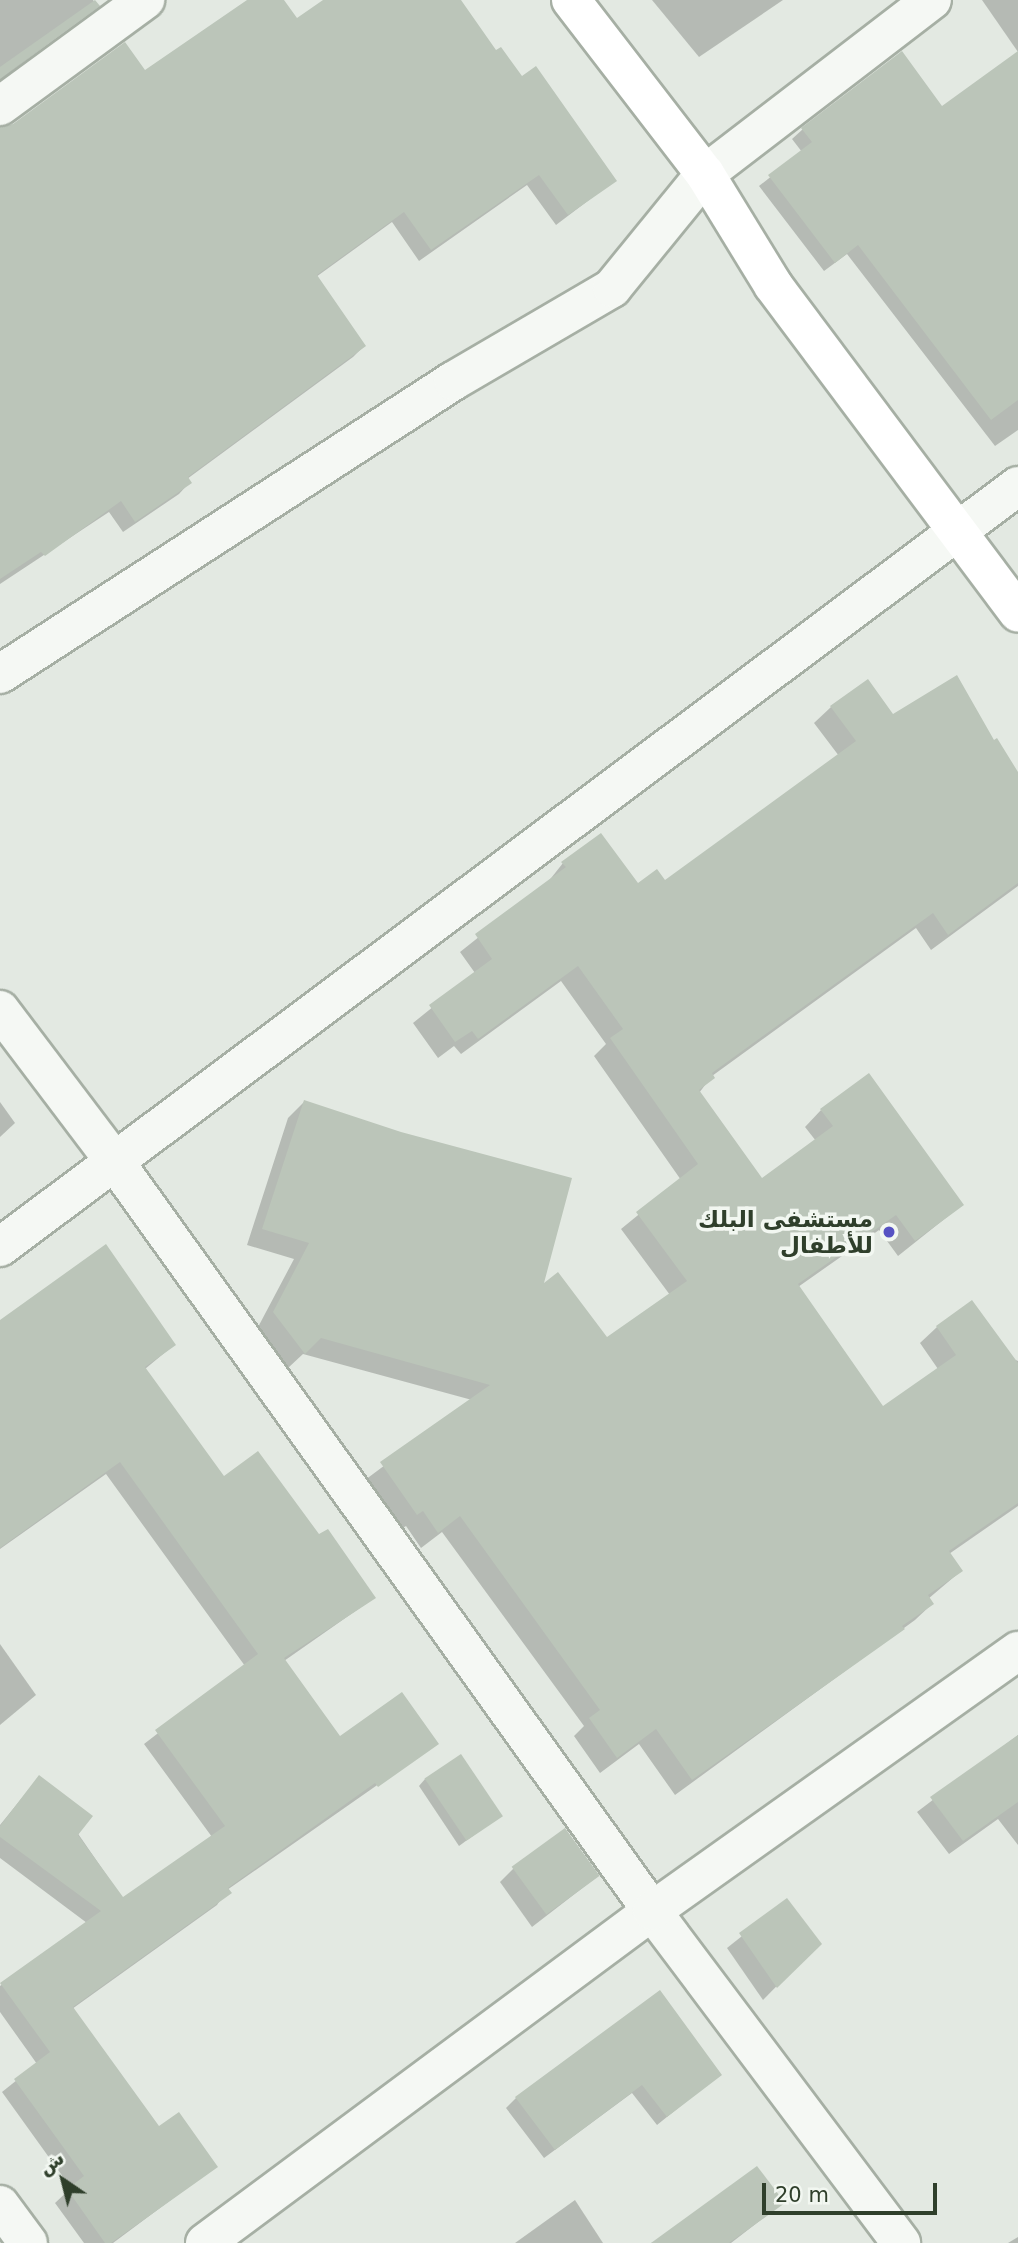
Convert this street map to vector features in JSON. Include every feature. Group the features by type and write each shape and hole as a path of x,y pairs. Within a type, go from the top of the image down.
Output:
{"street":[{"path":"0,106 145,0"},
{"path":"571,0 705,174 773,285 953,531 1018,613"},
{"path":"0,674 453,382 612,288 705,174 932,0"},
{"path":"0,1247 953,531 1018,486"},
{"path":"0,1010 115,1162 652,1911 901,2243"},
{"path":"205,2243 652,1911 1018,1650"},
{"path":"0,2205 28,2243"}],"building":[{"path":"95,0 100,6 0,79 0,67"},
{"path":"247,0 284,0 297,18 323,0 461,0 496,50 501,47 522,76 536,66 617,181 568,215 539,175 431,250 404,212 317,275 366,346 188,477 192,483 135,522 121,501 45,556 41,552 0,579 0,127 13,124 125,42 145,70"},
{"path":"902,51 942,106 1018,51 1018,400 991,420 858,245 835,263 768,175 812,142 801,128"},
{"path":"957,675 994,740 997,738 1018,772 1018,883 948,935 933,913 712,1073 715,1078 699,1090 762,1178 833,1126 820,1109 869,1073 964,1205 915,1241 896,1215 798,1284 883,1406 956,1355 936,1326 972,1300 1018,1363 1018,1503 949,1551 963,1571 928,1595 934,1604 902,1626 905,1629 692,1780 656,1729 617,1758 589,1718 600,1710 460,1516 438,1533 423,1511 417,1515 380,1462 490,1385 321,1338 305,1354 273,1312 309,1243 262,1229 304,1100 401,1132 572,1178 544,1283 558,1272 607,1337 687,1281 636,1212 698,1164 610,1038 623,1029 578,966 478,1039 472,1031 455,1042 429,1005 492,959 475,934 566,867 561,862 601,833 638,883 657,869 665,880 856,741 830,706 868,679 893,714"},
{"path":"106,1244 176,1345 145,1367 224,1476 258,1451 319,1534 328,1529 376,1598 284,1658 340,1736 402,1692 439,1744 378,1787 375,1783 228,1888 232,1893 73,2007 159,2126 179,2112 218,2167 111,2243 105,2243 67,2189 84,2176 14,2079 50,2052 0,1983 101,1911 0,1837 0,1826 39,1775 93,1816 78,1835 123,1897 225,1826 155,1730 258,1654 120,1462 0,1548 0,1320"},
{"path":"1018,1735 1018,1802 963,1841 930,1797"},
{"path":"461,1754 503,1816 466,1841 425,1779"},
{"path":"565,1828 600,1876 546,1915 512,1867"},
{"path":"787,1898 822,1944 777,1988 739,1933"},
{"path":"660,1990 722,2075 667,2117 642,2085 555,2150 515,2097"},
{"path":"757,2166 785,2203 729,2243 651,2243"}],"place":[{"name":"مستشفى البلك للأطفال","path":"889,1232"}]}
